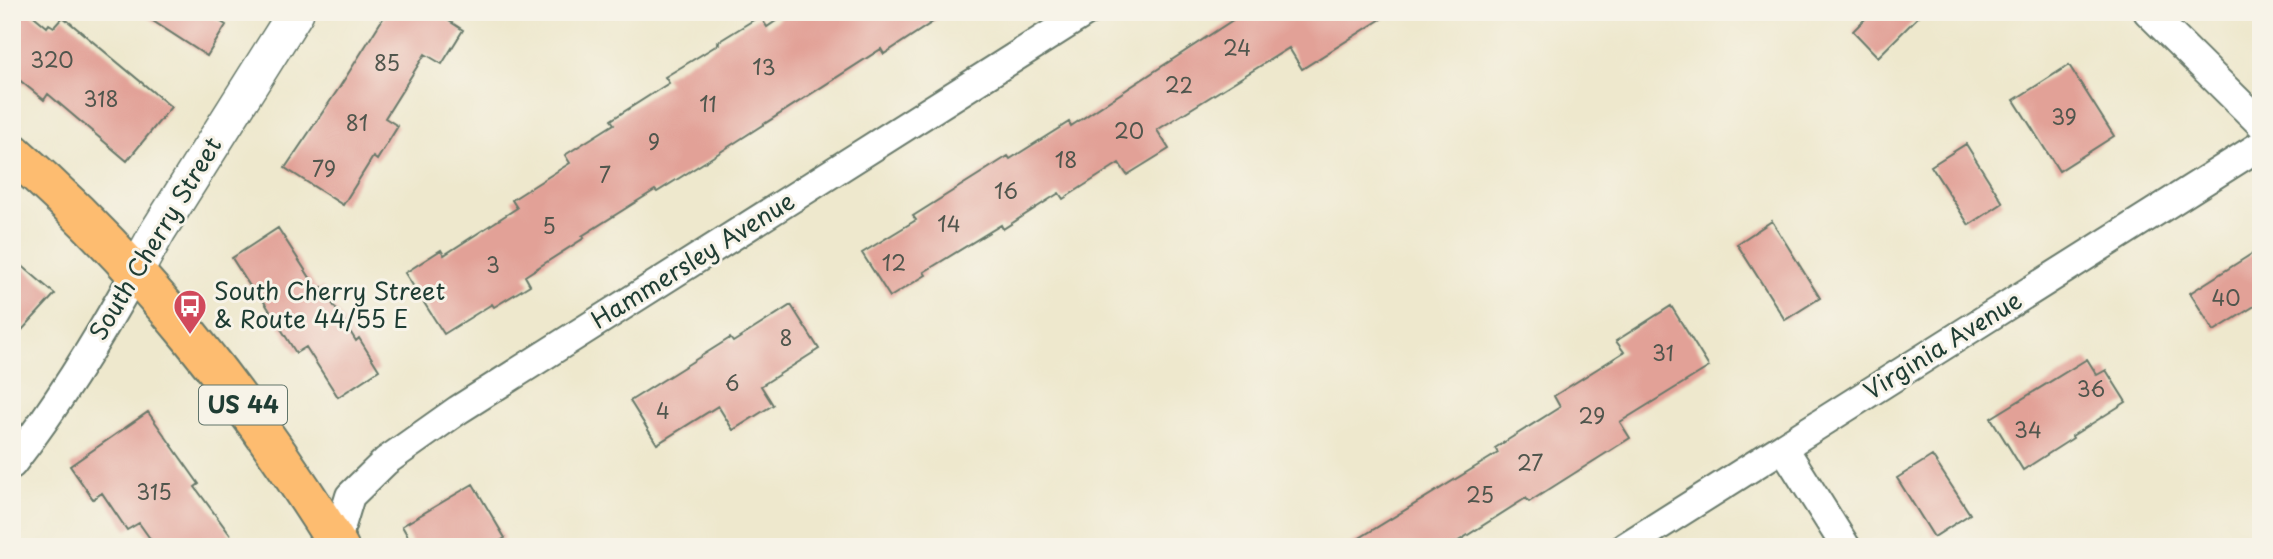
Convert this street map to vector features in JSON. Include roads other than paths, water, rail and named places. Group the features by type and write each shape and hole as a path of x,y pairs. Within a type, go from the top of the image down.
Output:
{"highway":[{"name":"US 44","path":"12,152 136,271 225,380 292,474 337,544"}],"street":[{"name":"South Cherry Street","path":"12,464 110,318 165,219 296,12"},
{"name":"Hammersley Avenue","path":"337,544 350,496 386,461 458,411 1086,12"},
{"path":"2148,12 2261,124"},
{"name":"Virginia Avenue","path":"1625,547 2261,145"},
{"path":"1783,447 1846,547"}],"place":[{"name":"South Cherry Street & Route 44/55 E","path":"190,336"}]}
